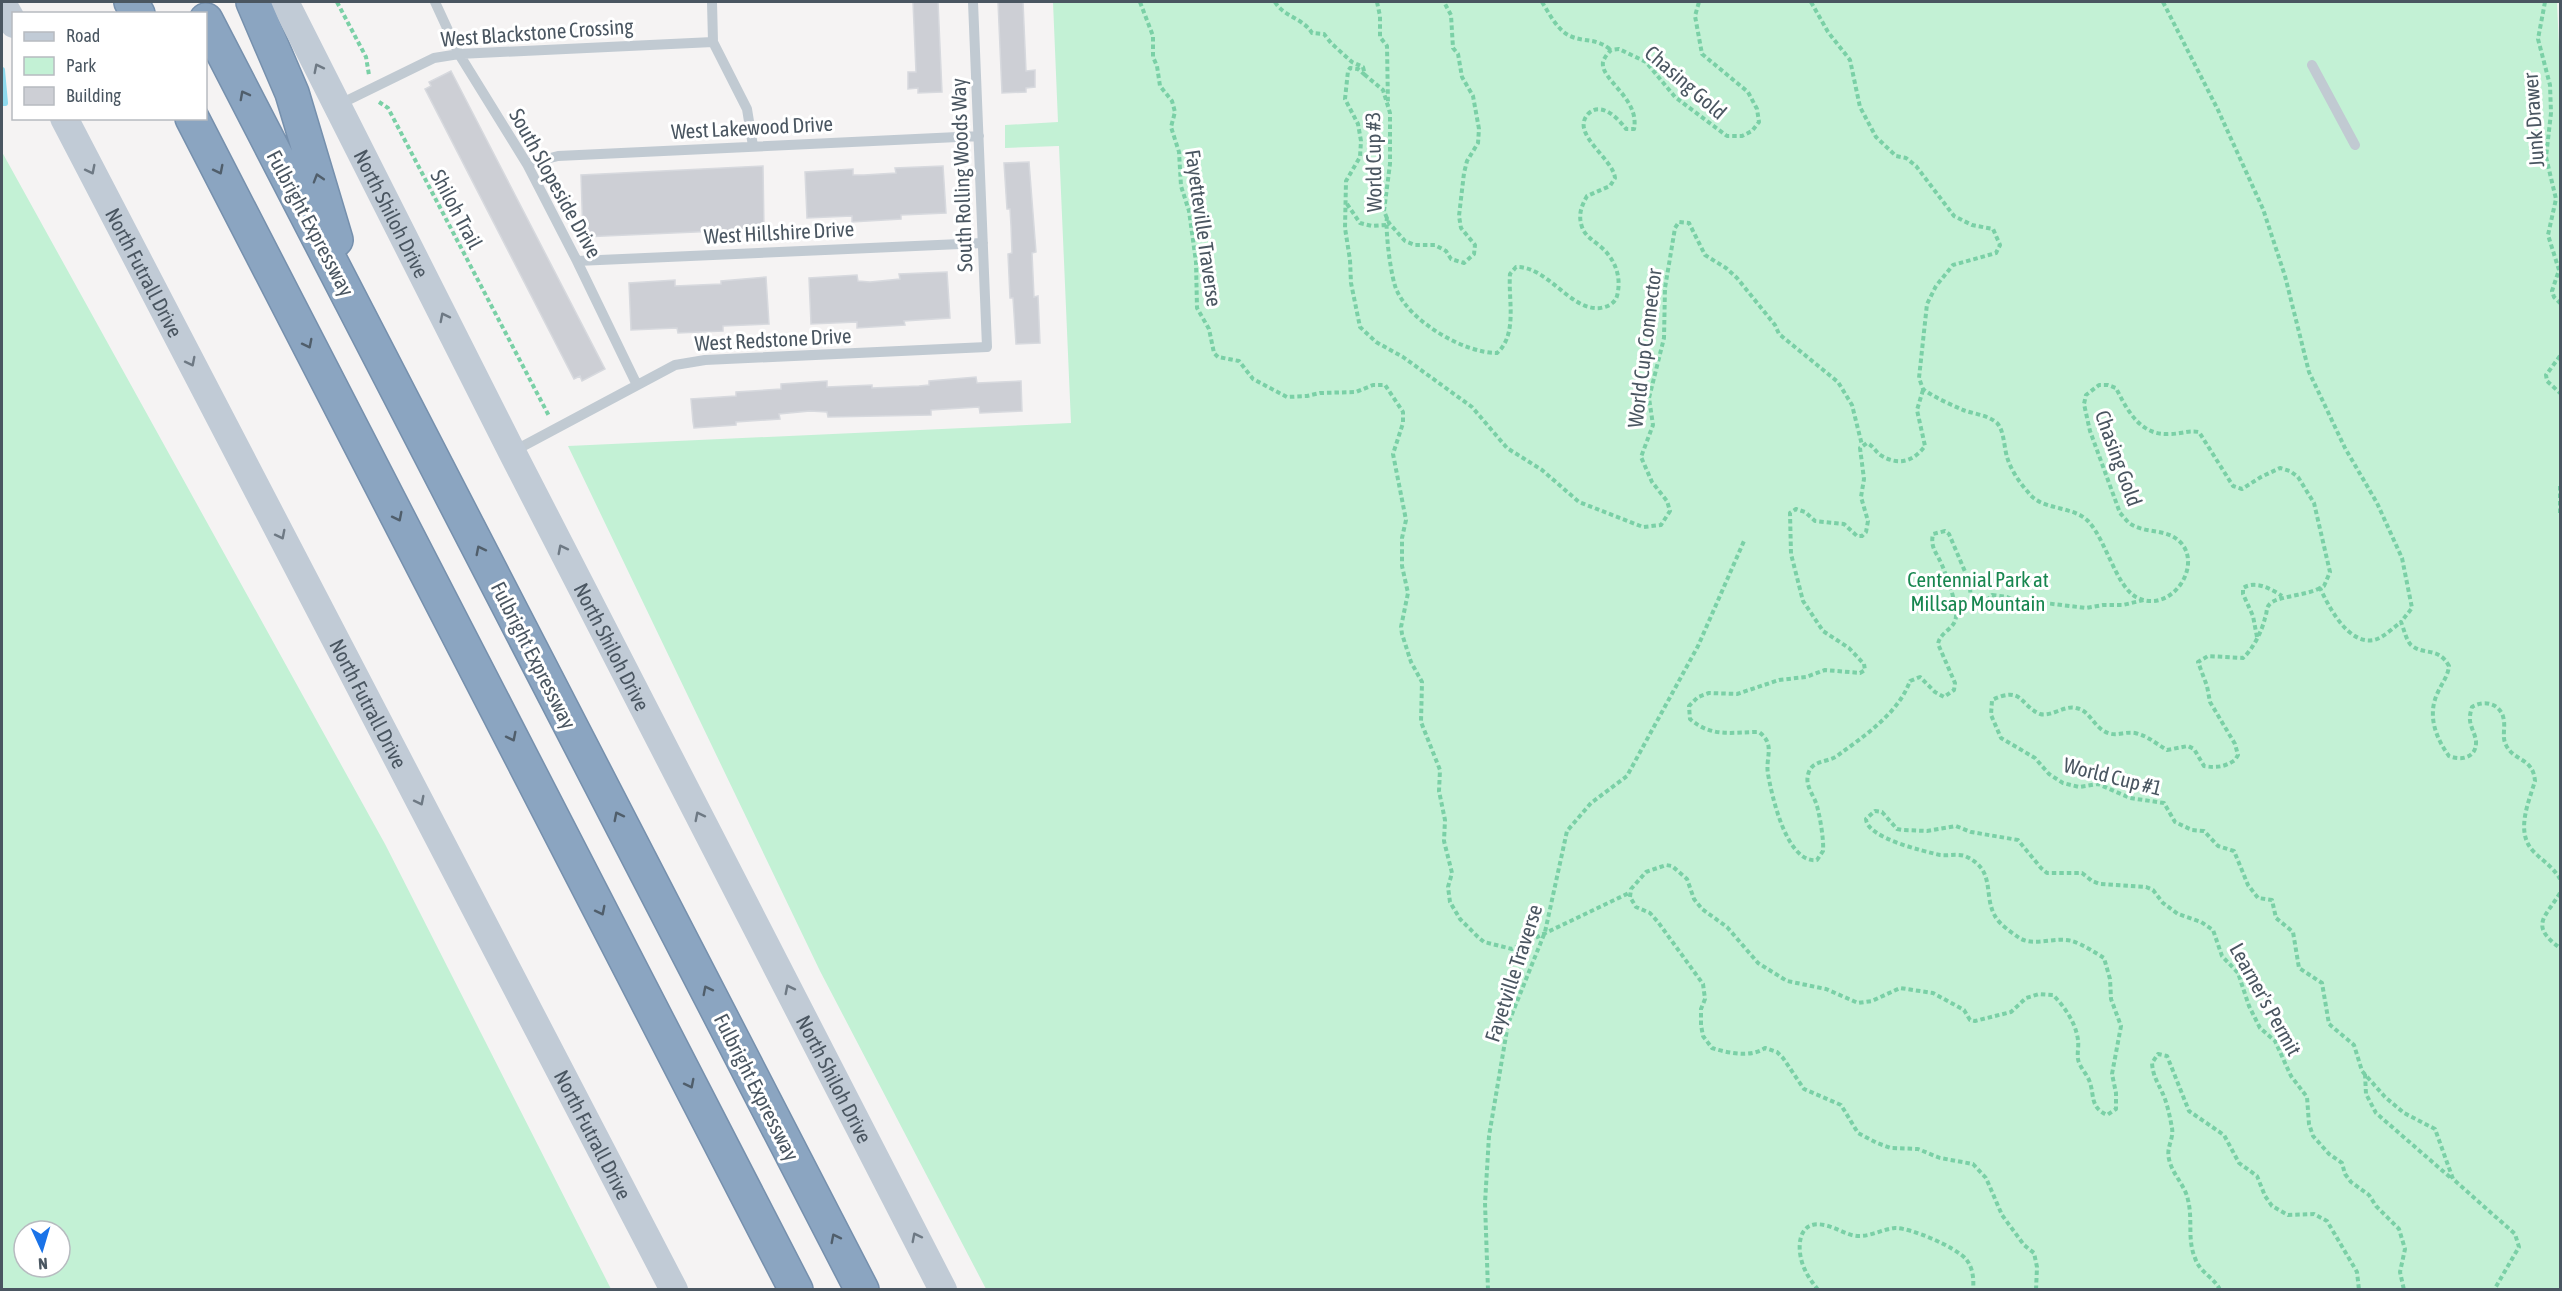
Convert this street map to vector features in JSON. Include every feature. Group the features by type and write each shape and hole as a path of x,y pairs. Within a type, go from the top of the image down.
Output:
{"highway":[{"path":"253,2 292,93 359,315"},
{"name":"Fulbright Expressway","path":"207,22 862,1290"},
{"path":"193,120 796,1290"}],"main road":[{"name":"North Shiloh Drive","path":"285,2 512,452 943,1290"},
{"path":"2,3 12,20"},
{"name":"North Futrall Drive","path":"65,120 674,1290"}],"lane":[{"name":"South Slopeside Drive","path":"435,2 459,54 527,164 637,386"},
{"path":"712,2 713,42 747,109 753,146"},
{"name":"South Rolling Woods Way","path":"973,2 987,347"},
{"name":"West Blackstone Crossing","path":"337,105 434,57 713,42"},
{"path":"2313,65 2355,145"},
{"name":"West Lakewood Drive","path":"527,164 558,156 979,136"},
{"name":"West Hillshire Drive","path":"577,261 983,243"},
{"name":"West Redstone Drive","path":"512,452 675,365 705,360 987,347"}],"path":[{"name":"Shiloh Trail","path":"337,2 366,57 367,72 375,87 379,102 388,108 556,430"},
{"name":"Fayetteville Traverse","path":"1140,2 1153,36 1152,51 1160,86 1172,101 1175,112 1171,127 1179,152 1181,186 1189,211 1198,282 1197,308 1211,334 1214,352 1218,357 1239,361 1253,379 1287,397 1356,392 1373,385 1385,385 1403,412 1403,423 1393,454 1406,520 1402,538 1402,566 1408,593 1401,627 1403,642 1422,682 1421,722 1440,770 1440,798 1445,820 1444,841 1452,873 1448,887 1450,902 1460,919 1478,938 1506,949 1522,945 1525,941 1629,893"},
{"name":"World Cup #3","path":"1275,2 1280,9 1306,24 1312,33 1324,34 1329,38 1331,43 1352,62 1363,67 1365,75 1383,90 1388,106 1391,137 1384,210 1396,233 1411,243 1435,245 1457,262 1464,262 1474,254 1473,240 1461,228 1459,216 1464,173 1467,161 1478,143 1479,129 1473,96 1462,77 1461,63 1453,48 1452,15 1444,2"},
{"path":"1377,2 1380,36 1388,46 1388,106"},
{"path":"1542,2 1564,32 1582,40 1604,43 1611,50"},
{"name":"Chasing Gold","path":"1387,217 1389,258 1397,291 1410,309 1428,326 1464,346 1487,353 1497,353 1506,345 1512,303 1510,274 1516,267 1525,266 1567,295 1590,307 1607,307 1616,300 1620,286 1615,264 1602,248 1586,235 1580,215 1587,196 1610,186 1614,178 1611,165 1584,131 1584,120 1590,112 1599,109 1609,112 1626,129 1634,129 1634,115 1625,94 1604,71 1603,61 1611,50 1619,49 1646,62 1675,97 1727,136 1742,136 1752,131 1759,122 1757,109 1748,92 1702,54 1695,16 1699,2"},
{"path":"1811,2 1828,32 1850,60 1860,107 1876,137 1896,156 1906,158 1916,166 1954,216 1972,225 1993,229 2000,245 1996,253 1953,265 1936,286 1927,304 1919,378 1923,389 1917,410 1925,446 1917,456 1904,462 1881,456 1867,443 1862,445 1859,452 1864,479 1861,497 1868,521 1866,532 1862,536 1857,536 1844,524 1815,521 1805,512 1796,509 1790,513 1791,554 1803,601 1823,631 1849,648 1864,664 1865,670 1860,674 1826,670 1779,680 1737,694 1709,693 1694,700 1688,710 1690,719 1709,731 1725,735 1759,732 1767,739 1770,750 1767,772 1779,818 1792,846 1802,858 1817,860 1823,851 1817,806 1807,778 1811,768 1815,764 1836,756 1879,723 1905,694 1910,681 1920,677 1935,692 1944,696 1954,690 1955,683 1938,644 1939,638 1953,626 1956,612 1941,563 1934,552 1933,534 1945,531 1949,534 1969,580 1971,597 1978,604 1983,604 1992,595 2000,595 2021,604 2045,603 2086,608 2123,605 2145,600"},
{"path":"2163,2 2218,110 2263,209 2285,276 2309,372 2345,448 2377,503 2402,558 2412,608 2401,622 2375,640 2363,640 2354,636 2332,610 2320,588 2311,593 2290,598 2282,597 2261,585 2250,585 2243,588 2243,594 2253,616 2257,638"},
{"name":"Junk Drawer","path":"2545,2 2538,45 2550,85 2551,113 2546,157 2556,199 2548,235 2559,270 2552,291 2560,303"},
{"name":"World Cup Connector","path":"1365,75 1354,67 1348,72 1345,99 1358,124 1361,141 1360,157 1346,182 1345,228 1351,283 1360,327 1376,342 1403,357 1472,407 1507,448 1542,470 1579,502 1643,527 1661,525 1670,511 1668,501 1652,482 1641,457 1653,425 1649,398 1664,338 1665,288 1675,228 1679,222 1689,223 1705,255 1737,278 1783,338 1838,382 1851,405 1862,445"},
{"path":"1347,203 1360,223 1372,226 1386,225"},
{"path":"2560,356 2546,375 2547,381 2560,393"},
{"name":"Chasing Gold","path":"2145,600 2156,602 2166,599 2173,593 2188,570 2187,550 2174,535 2129,523 2120,513 2090,431 2084,404 2086,395 2099,385 2116,388 2125,407 2145,430 2166,435 2189,430 2199,432 2233,486 2242,489 2280,468 2290,471 2314,503 2330,572 2324,586 2320,588"},
{"path":"1923,389 1964,410 1988,417 1999,424 2010,466 2029,495 2036,500 2077,513 2086,520 2100,538 2127,590 2145,600"},
{"path":"2560,486 2560,513"},
{"name":"Fayetville Traverse","path":"1488,1290 1485,1203 1489,1136 1508,1024 1545,932 1567,831 1591,803 1627,776 1698,646 1744,541"},
{"name":"World Cup #1","path":"2282,597 2269,605 2257,638 2242,658 2208,656 2198,662 2210,702 2236,748 2235,760 2223,766 2204,766 2194,749 2188,746 2167,750 2152,739 2139,734 2126,732 2111,735 2102,730 2085,712 2073,707 2047,714 2040,713 2023,699 2004,695 1992,700 1991,715 2004,742 2035,758 2049,774 2063,783 2079,787 2098,784 2130,798 2164,802 2175,822 2192,830 2204,831 2218,846 2234,851 2252,892 2258,898 2272,900 2276,918 2293,932 2299,968 2322,983 2329,1024 2354,1045 2359,1065 2365,1074 2404,1113 2435,1129 2453,1179"},
{"path":"2401,622 2409,642 2416,648 2437,652 2445,657 2450,666 2433,701 2431,711 2433,721 2449,756 2458,760 2468,758 2475,750 2476,740 2469,717 2472,707 2481,702 2491,703 2499,710 2504,719 2506,746 2526,761 2534,774 2535,781 2523,826 2524,835 2533,852 2558,873 2560,879"},
{"name":"Learner's Permit","path":"1629,893 1646,872 1666,865 1672,866 1687,879 1694,899 1702,909 1727,927 1758,963 1787,981 1826,989 1857,1003 1872,1001 1900,988 1933,993 1964,1010 1970,1020 1975,1021 2011,1012 2026,998 2039,994 2053,995 2064,1005 2074,1028 2078,1040 2078,1059 2090,1082 2091,1100 2101,1112 2107,1115 2116,1109 2116,1093 2112,1074 2121,1026 2111,999 2110,979 2104,958 2072,941 2031,942 2021,940 1996,919 1984,872 1966,856 1941,855 1909,847 1880,836 1870,829 1866,819 1875,811 1882,812 1897,829 1927,831 1956,826 1971,832 2018,840 2047,873 2082,873 2100,884 2139,886 2152,890 2163,903 2178,914 2201,922 2213,930 2222,956 2238,973 2249,1006 2260,1028 2275,1041 2291,1076 2307,1097 2309,1124 2313,1136 2342,1163 2345,1174 2351,1182 2369,1195 2376,1206 2399,1229 2404,1248 2400,1272 2404,1290"},
{"path":"1629,893 1633,903 1650,913 1658,922 1703,984 1705,999 1701,1009 1701,1025 1703,1036 1712,1047 1742,1054 1759,1052 1765,1048 1777,1052 1804,1089 1841,1105 1858,1133 1891,1148 1918,1149 1940,1158 1973,1164 1986,1178 2002,1215 2024,1245 2034,1252 2037,1267 2036,1290"},
{"path":"2560,893 2545,914 2543,923 2543,932 2560,948"},
{"path":"2220,1290 2216,1282 2199,1269 2194,1257 2189,1237 2192,1216 2187,1196 2169,1159 2168,1148 2172,1129 2163,1093 2153,1077 2152,1063 2158,1054 2167,1056 2189,1111 2224,1136 2239,1163 2257,1176 2272,1206 2288,1215 2314,1214 2327,1221 2357,1272 2359,1290"},
{"path":"2365,1074 2366,1094 2376,1113 2507,1224 2519,1240 2517,1253 2494,1290"},
{"path":"1818,1290 1805,1271 1799,1243 1804,1229 1810,1225 1822,1224 1858,1236 1896,1228 1910,1229 1924,1234 1965,1259 1972,1269 1973,1290"}],"green space":[{"name":"Centennial Park at Millsap Mountain","path":"1053,2 2557,2 2560,69 2560,1289 986,1289 820,971 568,446 1071,423 1059,146 1005,148 1005,125 1058,122"},
{"path":"2,152 385,844 611,1289 2,1289"}],"building":[{"path":"913,2 938,2 942,92 918,93 918,88 908,89 908,72 916,72"},
{"path":"998,2 1023,2 1026,71 1035,70 1035,87 1026,88 1026,92 1002,93"},
{"path":"451,71 605,369 582,381 580,376 574,379 425,89 431,86 429,82"},
{"path":"1029,162 1036,252 1032,253 1034,297 1038,296 1040,343 1016,344 1013,298 1010,298 1008,254 1012,253 1010,209 1007,209 1004,163"},
{"path":"763,166 764,229 583,237 581,175"},
{"path":"943,166 946,213 901,215 901,219 852,222 852,216 807,218 805,172 853,169 853,175 864,175 896,173 895,168"},
{"path":"947,272 950,318 904,321 905,325 857,328 857,322 811,324 809,278 857,275 858,281 870,282 900,279 899,274"},
{"path":"766,277 769,324 723,326 723,331 678,333 677,328 631,330 629,283 675,280 675,286 721,284 721,281"},
{"path":"976,377 977,383 1021,381 1022,411 980,413 979,407 931,410 931,415 828,417 827,412 810,411 779,414 780,419 694,428 691,399 736,396 736,392 781,389 781,384 827,381 827,387 872,385 872,388 929,385 929,381"}],"waterway":[{"path":"2,70 5,103 2,103"}]}
